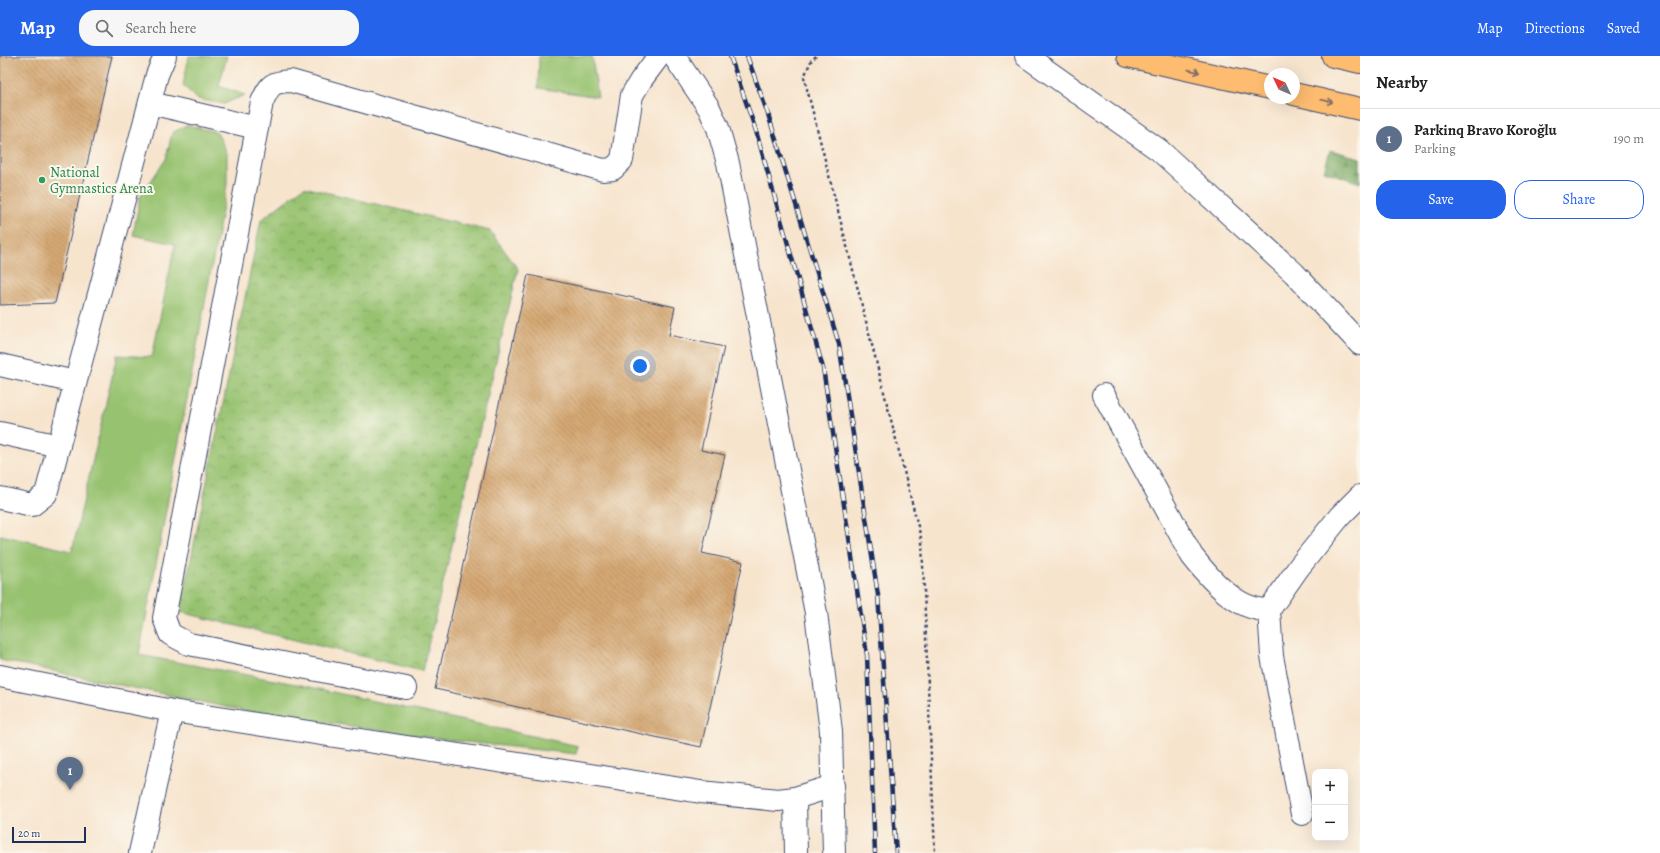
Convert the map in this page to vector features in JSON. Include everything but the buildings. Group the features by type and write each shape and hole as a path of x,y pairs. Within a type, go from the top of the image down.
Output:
{"main road":[{"path":"1128,56 1264,87"},
{"path":"1333,56 1360,62"},
{"path":"1300,95 1360,109"}],"street":[{"path":"0,498 32,505 46,494 150,103 165,56"},
{"path":"406,688 189,644 170,634 164,618 262,102 268,88 276,82 291,81 603,170 613,169 622,160 632,95 659,56"},
{"path":"674,56 709,108 718,128 728,163 816,613 829,703 833,786 834,853"},
{"path":"1026,56 1159,150 1294,273 1360,344"},
{"path":"150,103 257,128"},
{"path":"0,365 75,382"},
{"path":"1104,395 1192,556 1209,578 1235,599 1256,610 1268,610"},
{"path":"0,433 59,446"},
{"path":"1302,814 1272,656 1268,610 1299,567 1340,516 1360,496"},
{"path":"0,676 172,711 701,792 778,800 795,798 833,786"},
{"path":"140,853 172,711"},
{"path":"795,798 796,853"}],"path":[{"path":"816,56 811,61 804,77 922,542 935,853"}],"green space":[{"path":"189,56 227,56 219,86 245,95 224,104 197,99 183,85"},
{"path":"539,56 592,56 598,97 538,88"},
{"path":"187,125 217,132 227,153 227,185 139,655 301,685 578,746 576,754 457,741 245,711 0,660 0,535 72,551 117,355 152,357 175,244 133,235 140,197 166,159 172,133"},
{"path":"1330,150 1360,158 1360,183 1324,171"},
{"path":"304,187 490,231 518,269 422,671 180,612 261,220"}],"railway":[{"path":"730,56 756,131 823,368 867,655 875,853"},
{"path":"747,56 768,114 839,344 878,595 896,853"}],"place":[{"name":"National Gymnastics Arena","path":"42,180"},
{"name":"Parkinq Bravo Koroğlu","path":"70,790"}]}
